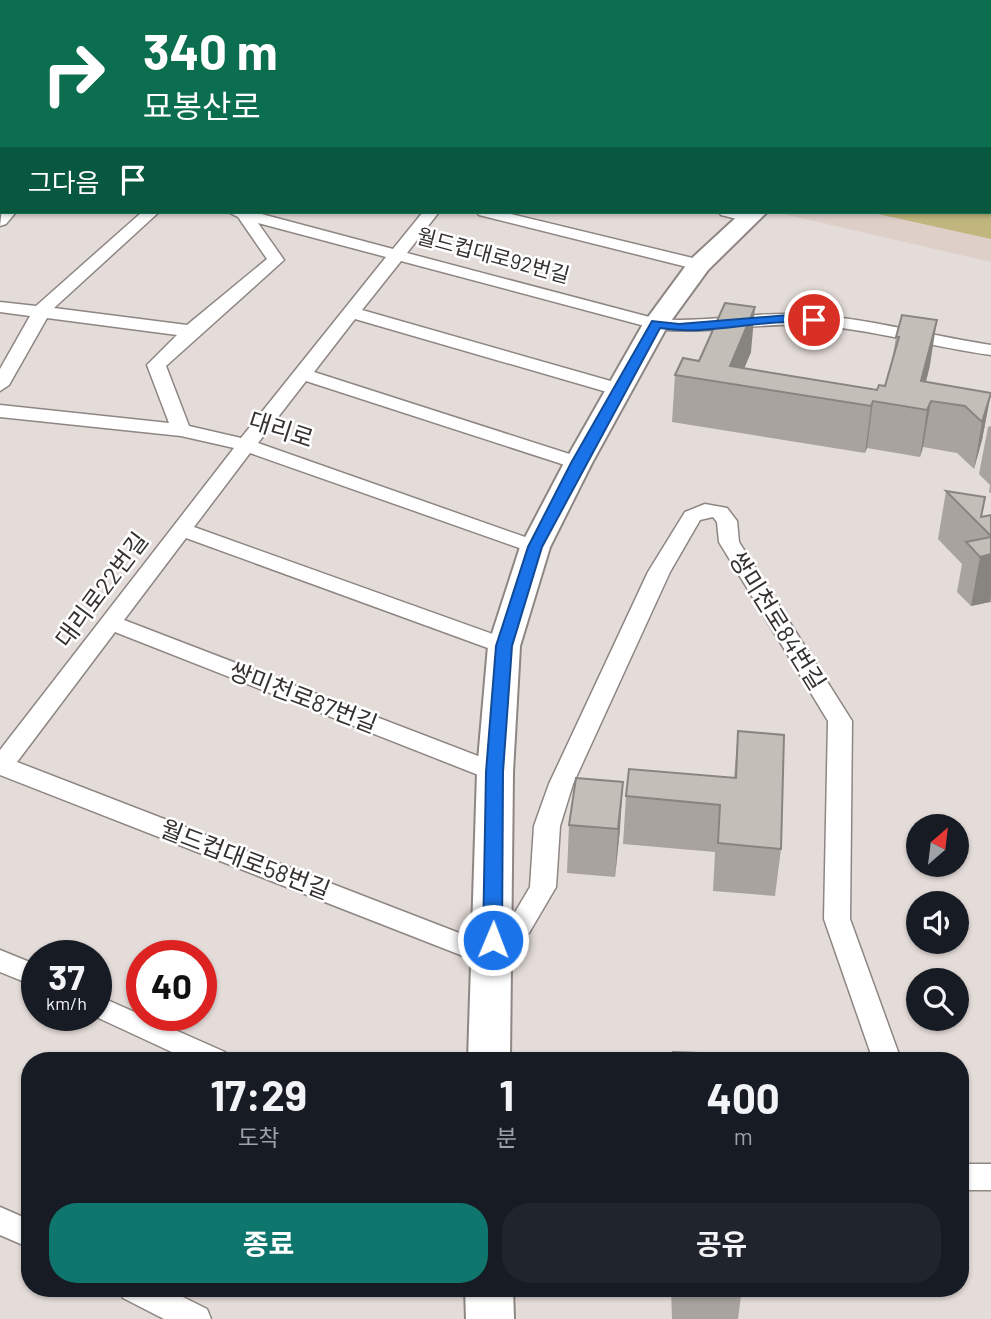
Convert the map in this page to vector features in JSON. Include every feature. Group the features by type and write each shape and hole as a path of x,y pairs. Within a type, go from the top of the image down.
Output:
{"street":[{"path":"0,385 42,311 149,214"},
{"path":"181,430 156,365 191,331 276,260 242,214"},
{"name":"월드컵대로92번길","path":"247,214 656,324 703,327 761,320 802,319 839,322 945,344 991,350"},
{"path":"246,445 429,214"},
{"path":"493,214 699,265"},
{"path":"489,1052 495,772 504,646 535,547 578,463 656,324 699,265 743,214"},
{"path":"0,307 191,331"},
{"path":"351,312 621,390"},
{"path":"303,374 578,463"},
{"name":"대리로","path":"0,411 181,430 246,445 535,547"},
{"name":"대리로22번길","path":"1,765 246,445"},
{"name":"쌍미천로84번길","path":"492,948 520,926 542,887 547,826 561,784 659,572 692,516 705,510 720,512 727,520 729,542 840,721 837,919 884,1052"},
{"path":"182,530 504,646"},
{"name":"쌍미천로87번길","path":"111,623 495,772"},
{"name":"월드컵대로58번길","path":"1,765 492,948"},
{"path":"0,960 21,970"},
{"path":"112,1012 198,1052"},
{"path":"969,1177 991,1177"},
{"path":"0,1220 21,1230"},
{"path":"152,1297 195,1319"},
{"path":"489,1297 490,1319"}],"shaded area":[{"path":"783,214 991,214 991,262"},
{"path":"878,214 991,214 991,239"}],"building":[{"path":"725,303 755,307 730,366 877,390 879,385 885,386 899,337 896,337 902,315 937,320 921,381 991,393 982,422 965,406 931,401 927,410 873,401 871,406 675,375 683,358 699,361"},
{"path":"946,491 985,497 981,517 991,515 991,536"},
{"path":"991,537 991,554 980,557 966,542"},
{"path":"738,731 784,735 781,849 718,843 720,805 626,796 629,769 736,778"},
{"path":"576,778 623,782 618,829 569,825"}],"route":[{"path":"493,940 495,772 504,646 535,547 578,463 656,324 679,327 789,318 814,320"}]}
